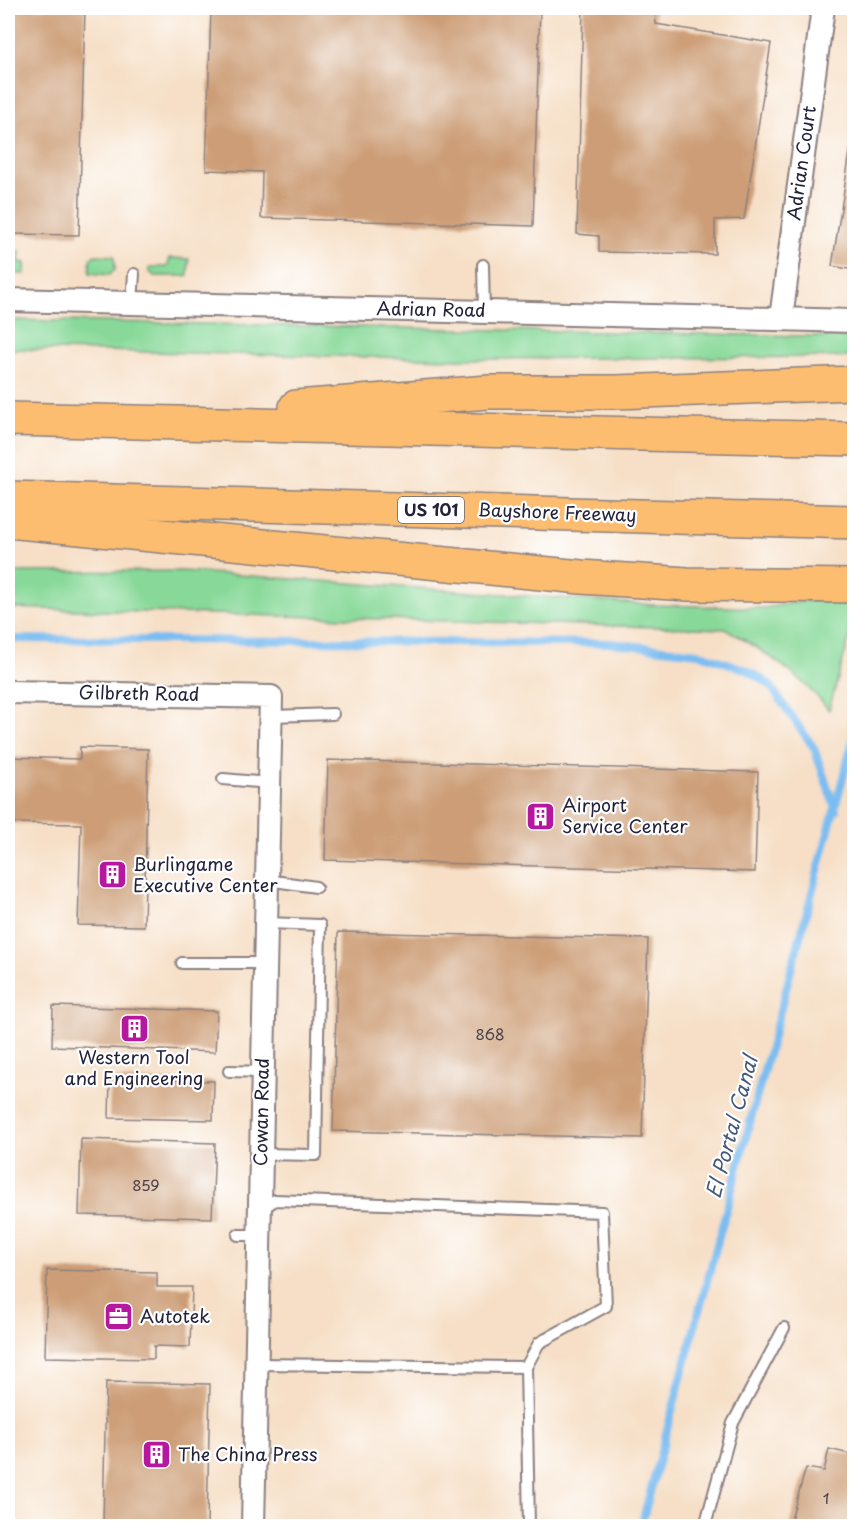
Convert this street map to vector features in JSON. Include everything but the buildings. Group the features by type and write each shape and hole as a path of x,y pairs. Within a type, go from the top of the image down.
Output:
{"highway":[{"path":"104,420 489,393 615,392 855,383"},
{"path":"8,419 855,439"},
{"name":"Bayshore Freeway","path":"8,498 855,522"},
{"path":"8,521 581,577 687,584 855,586"}],"street":[{"name":"Adrian Court","path":"781,318 823,8"},
{"name":"Adrian Road","path":"8,300 855,321"},
{"name":"Gilbreth Road","path":"8,692 272,707"},
{"name":"Cowan Road","path":"253,1527 256,1364 248,1235 260,1211 272,707"}],"lane":[{"path":"483,266 484,311"},
{"path":"132,303 134,274"},
{"path":"272,707 333,714"},
{"path":"223,779 269,783"},
{"path":"267,880 316,887"},
{"path":"261,1154 316,1155 320,925 266,923"},
{"path":"182,963 266,963"},
{"path":"229,1071 263,1072"},
{"path":"260,1211 275,1200 602,1212 606,1306 539,1343 526,1366 530,1527"},
{"path":"705,1527 733,1423 784,1328"},
{"path":"256,1364 526,1366"}],"green space":[{"path":"8,251 20,251 19,262 25,263 25,274 8,273"},
{"path":"95,255 114,256 115,270 109,275 90,273 90,259"},
{"path":"170,258 189,259 188,276 154,276 149,271 150,267 167,267"},
{"path":"8,320 854,337 854,357 461,359 8,349"},
{"path":"182,571 655,605 764,608 805,601 854,602 854,621 829,710 782,665 726,629 8,608 8,572"}],"waterway":[{"path":"8,639 610,643 698,653 747,670 769,684 814,748 836,811"},
{"name":"El Portal Canal","path":"641,1526 854,737"}],"place":[{"name":"Airport Service Center","path":"541,816"},
{"name":"Burlingame Executive Center","path":"112,875"},
{"name":"Western Tool and Engineering","path":"134,1029"},
{"name":"Autotek","path":"119,1317"},
{"name":"The China Press","path":"157,1455"}]}
